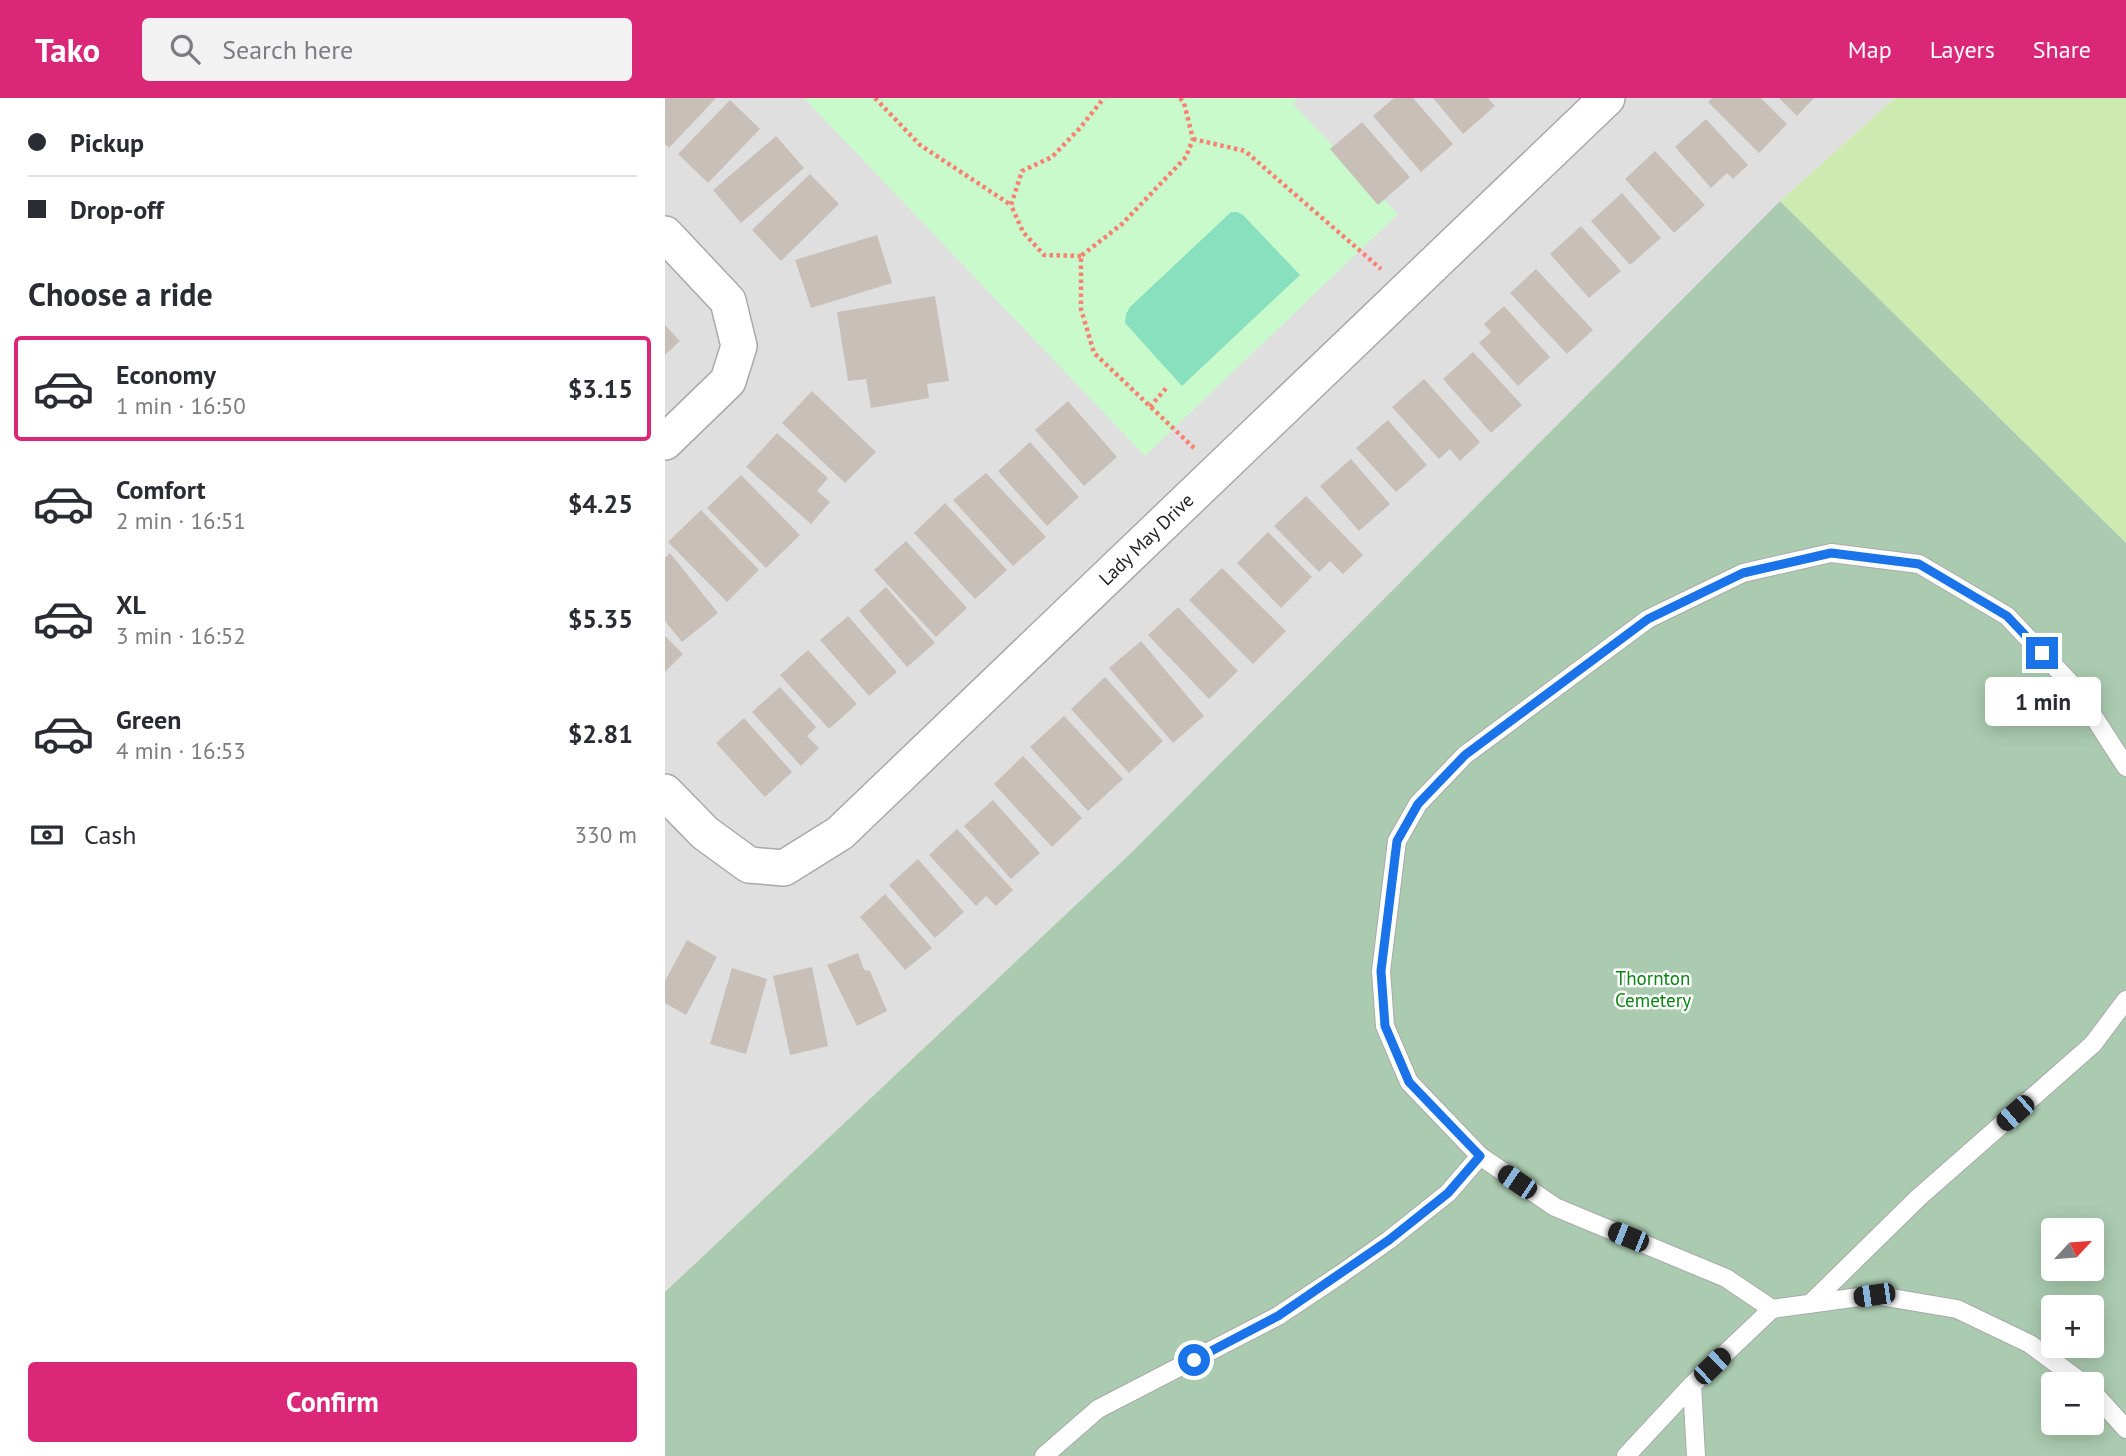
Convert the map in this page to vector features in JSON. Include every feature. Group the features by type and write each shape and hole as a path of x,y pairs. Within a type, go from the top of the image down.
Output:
{"street":[{"name":"Lady May Drive","path":"665,792 705,833 749,865 784,868 840,833 1607,98"},
{"path":"665,234 728,301 739,346 728,381 665,442"}],"lane":[{"path":"1772,1309 1726,1278 1555,1207 1480,1156 1409,1082 1385,1026 1381,971 1397,841 1418,804 1465,755 1648,619 1743,573 1831,553 1919,564 2007,616 2076,689 2126,767"},
{"path":"1810,1304 1918,1198 2093,1044 2126,1000"},
{"path":"1044,1456 1098,1409 1278,1316 1341,1274 1448,1193 1480,1156"},
{"path":"1626,1456 1692,1385 1772,1309 1874,1295 1957,1309 2030,1344 2068,1372"},
{"path":"1692,1385 1696,1456"},
{"path":"2104,1404 2126,1429"}],"path":[{"path":"875,98 920,145 1010,205 1023,232 1044,255 1081,257 1122,224 1186,157 1193,139 1184,103 1179,98"},
{"path":"1010,205 1022,171 1052,157 1104,98"},
{"path":"1193,139 1245,151 1406,291"},
{"path":"1081,257 1081,309 1094,353 1218,471"},
{"path":"1150,407 1167,387"}],"shaded area":[{"path":"665,98 1895,98 1780,201 1132,852 665,1292"}],"green space":[{"path":"804,98 1298,98 1293,104 1398,214 1145,456"},
{"path":"1895,98 2126,98 2126,543 1780,201"},
{"name":"Thornton Cemetery","path":"1780,201 2126,543 2126,1456 665,1456 665,1292 1132,852"},
{"path":"1231,212 1243,215 1300,275 1182,386 1125,323 1126,314 1130,307"}],"building":[{"path":"665,98 716,98 669,148 665,144"},
{"path":"1394,98 1413,98 1453,144 1421,172 1373,116"},
{"path":"1433,98 1488,98 1495,106 1463,134"},
{"path":"1712,98 1761,98 1787,124 1759,153 1708,102"},
{"path":"1779,98 1814,98 1797,116"},
{"path":"730,100 760,129 708,183 678,154"},
{"path":"1706,119 1748,165 1733,179 1727,173 1711,188 1675,147"},
{"path":"1362,122 1410,177 1378,205 1330,149"},
{"path":"776,136 804,168 741,223 713,190"},
{"path":"1655,151 1705,205 1674,233 1625,179"},
{"path":"810,174 839,204 781,261 752,230"},
{"path":"1622,193 1661,238 1630,265 1591,221"},
{"path":"1581,226 1621,271 1589,298 1550,254"},
{"path":"877,235 892,283 811,308 795,260"},
{"path":"1536,269 1593,330 1567,354 1510,293"},
{"path":"935,296 949,381 927,384 929,398 871,408 866,379 848,381 837,312"},
{"path":"1504,306 1550,357 1518,386 1479,343 1491,332 1484,324"},
{"path":"665,325 680,341 665,355"},
{"path":"1473,352 1522,405 1491,433 1443,379"},
{"path":"1424,379 1480,442 1460,461 1450,449 1439,459 1392,407"},
{"path":"812,391 876,452 845,483 782,423"},
{"path":"1068,401 1117,457 1084,486 1035,430"},
{"path":"1388,420 1427,465 1396,492 1356,448"},
{"path":"777,433 828,478 817,491 830,502 811,524 746,467"},
{"path":"1030,442 1079,497 1047,526 998,471"},
{"path":"1351,459 1390,504 1359,531 1320,486"},
{"path":"986,473 1046,537 1013,566 953,500"},
{"path":"741,475 800,535 766,568 707,508"},
{"path":"1306,496 1363,555 1343,574 1330,561 1319,572 1274,526"},
{"path":"945,503 1007,570 975,599 914,533"},
{"path":"701,510 759,570 727,602 668,542"},
{"path":"1268,532 1312,577 1281,608 1237,563"},
{"path":"906,541 967,608 936,637 874,570"},
{"path":"670,553 718,613 682,642 665,621 665,558"},
{"path":"1222,568 1286,631 1253,664 1189,600"},
{"path":"886,587 935,643 907,667 859,611"},
{"path":"1178,607 1238,671 1209,699 1148,635"},
{"path":"848,616 897,672 869,696 820,640"},
{"path":"665,636 683,654 665,672"},
{"path":"1141,641 1204,716 1173,743 1109,668"},
{"path":"808,650 857,704 829,729 780,675"},
{"path":"1105,677 1163,741 1129,773 1071,709"},
{"path":"780,687 816,727 807,736 819,748 801,766 752,712"},
{"path":"1064,716 1123,779 1088,811 1030,747"},
{"path":"744,718 792,772 765,797 716,743"},
{"path":"1023,756 1082,818 1052,847 994,784"},
{"path":"993,800 1040,853 1011,879 964,826"},
{"path":"957,829 1013,890 996,906 986,896 976,906 929,855"},
{"path":"918,859 964,912 935,938 889,885"},
{"path":"885,894 932,948 905,970 860,917"},
{"path":"687,940 717,957 686,1015 665,1003 665,981"},
{"path":"858,953 864,970 870,971 887,1011 857,1026 827,965"},
{"path":"812,967 828,1046 790,1055 773,976"},
{"path":"732,968 767,979 746,1054 710,1044"}],"route":[{"path":"1194,1360 1278,1316 1389,1240 1448,1193 1480,1156 1409,1082 1385,1026 1381,971 1397,841 1418,804 1465,755 1648,619 1743,573 1831,553 1919,564 2007,616 2042,653"}]}
